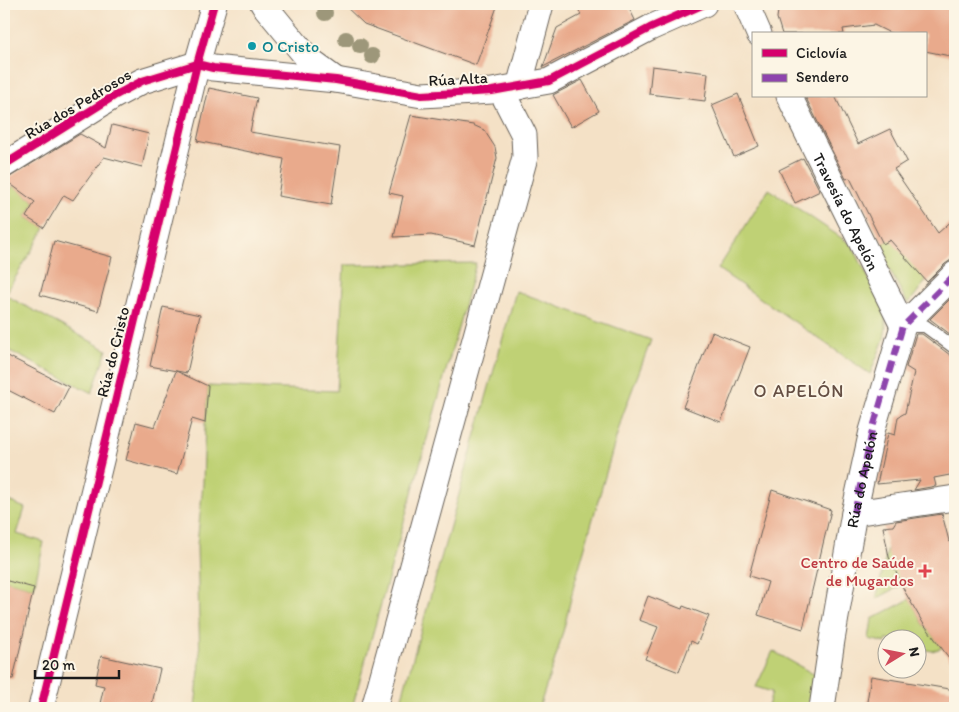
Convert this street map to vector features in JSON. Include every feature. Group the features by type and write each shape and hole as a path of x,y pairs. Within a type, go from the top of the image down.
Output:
{"street":[{"name":"Rúa do Cristo","path":"41,708 197,64 214,4"},
{"name":"Rúa Alta","path":"263,4 310,61 336,80"},
{"path":"374,708 525,157 524,135 510,88 541,4"},
{"name":"Rúa Alta","path":"197,64 213,68 336,80 422,95 510,88 549,81 650,28 704,4"},
{"path":"746,4 759,32"},
{"name":"Rúa dos Pedrosos","path":"4,164 114,96 142,82 197,64"},
{"name":"Travesía do Apelón","path":"790,98 903,326"},
{"name":"Rúa do Apelón","path":"822,708 854,513 872,431 903,326 955,274"},
{"path":"854,513 955,498"}],"lane":[{"path":"903,326 925,326 955,348"}],"green space":[{"path":"14,186 35,202 26,217 45,228 5,295 107,350 92,393 4,348 4,194"},
{"path":"769,189 852,245 885,311 886,327 884,339 870,374 718,269"},
{"path":"898,235 926,281 908,304 877,247"},
{"path":"476,263 352,708 195,708 200,661 197,545 203,484 208,386 337,391 344,265"},
{"path":"516,291 651,340 622,417 574,585 557,653 539,708 399,708"},
{"path":"4,499 25,508 17,534 44,542 34,588 4,580"},
{"path":"888,547 902,585 876,599"},
{"path":"910,599 923,623 942,648 932,651 926,650 926,630 876,630 876,641 869,639 872,619"},
{"path":"773,651 815,675 807,708 768,706 772,692 756,687"}],"building":[{"path":"343,4 498,4 476,65 364,24"},
{"path":"576,4 627,4 635,20 543,67 557,28 581,15"},
{"path":"779,4 955,4 955,57 926,51 926,32 888,32 874,25 843,29 844,32 781,32 777,18"},
{"path":"652,66 708,73 705,101 649,94"},
{"path":"582,80 599,111 571,127 553,95"},
{"path":"209,88 257,98 250,132 340,147 331,205 278,196 284,159 197,141"},
{"path":"738,94 759,146 734,157 712,105"},
{"path":"806,98 836,98 858,144 890,129 907,161 894,169 938,233 955,218 955,260 945,264 927,282 890,240 883,244 850,178 846,179"},
{"path":"411,115 473,125 484,130 495,147 497,158 475,245 431,235 394,237 403,196 389,193"},
{"path":"112,125 149,134 142,167 104,157 73,200 64,195 44,228 26,217 35,202 5,180 80,134 106,148"},
{"path":"803,158 820,191 795,203 779,170"},
{"path":"54,241 112,257 98,311 40,295"},
{"path":"955,294 955,338 930,319"},
{"path":"163,307 200,315 187,373 150,366"},
{"path":"712,332 750,347 721,422 683,407"},
{"path":"916,334 922,334 950,355 955,356 955,474 934,478 936,486 914,490 920,480 877,484 888,433 895,435 898,417 905,413 914,372 906,367"},
{"path":"4,354 69,387 55,414 4,388"},
{"path":"176,371 208,386 205,423 192,419 177,474 126,460 136,422 155,427"},
{"path":"772,490 831,510 803,629 758,615 768,582 749,576"},
{"name":"Centro de Saúde de Mugardos","path":"942,514 949,541 955,546 955,666 923,623 905,592 889,557 883,527 893,526 896,521"},
{"path":"4,580 34,588 13,679 4,678"},
{"path":"648,596 682,609 683,606 709,616 697,644 691,641 679,672 645,659 658,627 639,620"},
{"path":"101,656 160,669 151,708 99,708 104,686 95,684"},
{"path":"871,676 876,677 876,680 895,680 955,690 955,708 866,708"}],"marked path":[{"path":"854,513 872,431 903,326 955,274"}],"cycle path":[{"path":"41,708 197,64 214,4"},
{"path":"4,165 114,96 142,81 197,64 213,68 336,80 422,95 492,91 549,81 650,28 704,4"}],"place":[{"name":"O Cristo","path":"252,46"},
{"name":"Centro de Saúde de Mugardos","path":"925,571"}],"district":[{"name":"O APELÓN","path":"799,391"}]}
